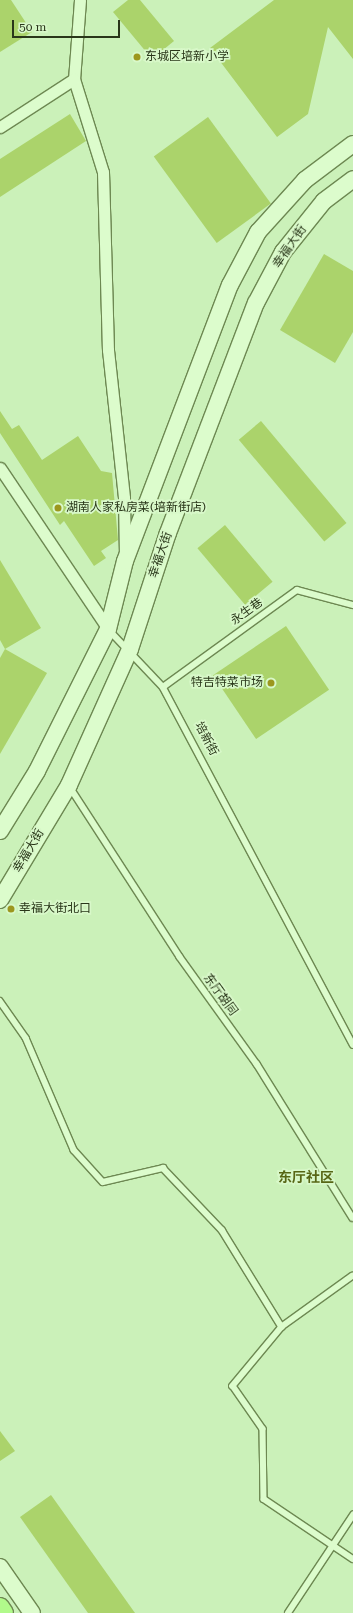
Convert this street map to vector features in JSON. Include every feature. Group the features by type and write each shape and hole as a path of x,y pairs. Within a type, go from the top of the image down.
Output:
{"main road":[{"path":"0,831 37,771 108,629 125,561 204,358 230,285 258,232 305,180 353,144"},
{"name":"幸福大街","path":"0,900 68,785 130,649 168,533 256,303 283,252 324,201 353,179"},
{"path":"0,1567 32,1613"},
{"path":"0,1607 4,1613"}],"street":[{"path":"80,0 74,79 103,172 108,350 124,498 125,561"},
{"path":"0,127 74,79"},
{"name":"培新街","path":"0,468 108,629"}],"lane":[{"name":"永生巷","path":"163,687 297,590 353,605"},
{"name":"培新街","path":"108,629 130,649 163,687 353,1043"},
{"name":"东厅胡同","path":"68,785 180,958 257,1064 353,1218"},
{"path":"0,1001 26,1038 74,1150 103,1182 163,1168 222,1230 282,1327"},
{"path":"353,1276 282,1327 233,1386 263,1429 264,1499 353,1559"},
{"path":"288,1613 334,1546 353,1515"}],"building":[{"path":"0,0 11,0 32,32 0,52"},
{"path":"128,0 140,0 174,41 152,59 113,12"},
{"path":"274,0 353,0 353,59 328,27 308,114 277,137 210,48"},
{"path":"70,114 86,141 0,197 0,159"},
{"path":"208,117 271,204 217,243 154,156"},
{"path":"324,254 353,271 353,332 335,363 280,330"},
{"path":"0,411 12,429 19,425 42,460 78,436 101,471 112,473 118,540 101,551 106,558 94,566 64,521 60,525 0,433"},
{"path":"261,421 346,523 324,542 239,440"},
{"path":"225,525 273,582 245,605 197,548"},
{"path":"0,560 41,628 5,649 0,640"},
{"name":"特吉特菜市场","path":"286,626 329,690 256,739 213,675"},
{"path":"5,649 47,673 0,754 0,658"},
{"path":"0,1431 15,1451 0,1461"},
{"path":"51,1495 135,1613 88,1613 20,1517"}],"place":[{"name":"东城区培新小学","path":"137,57"},
{"name":"湖南人家私房菜(培新街店)","path":"58,508"},
{"name":"特吉特菜市场","path":"271,683"},
{"name":"幸福大街北口","path":"11,909"}],"district":[{"name":"东厅社区","path":"306,1177"}]}
